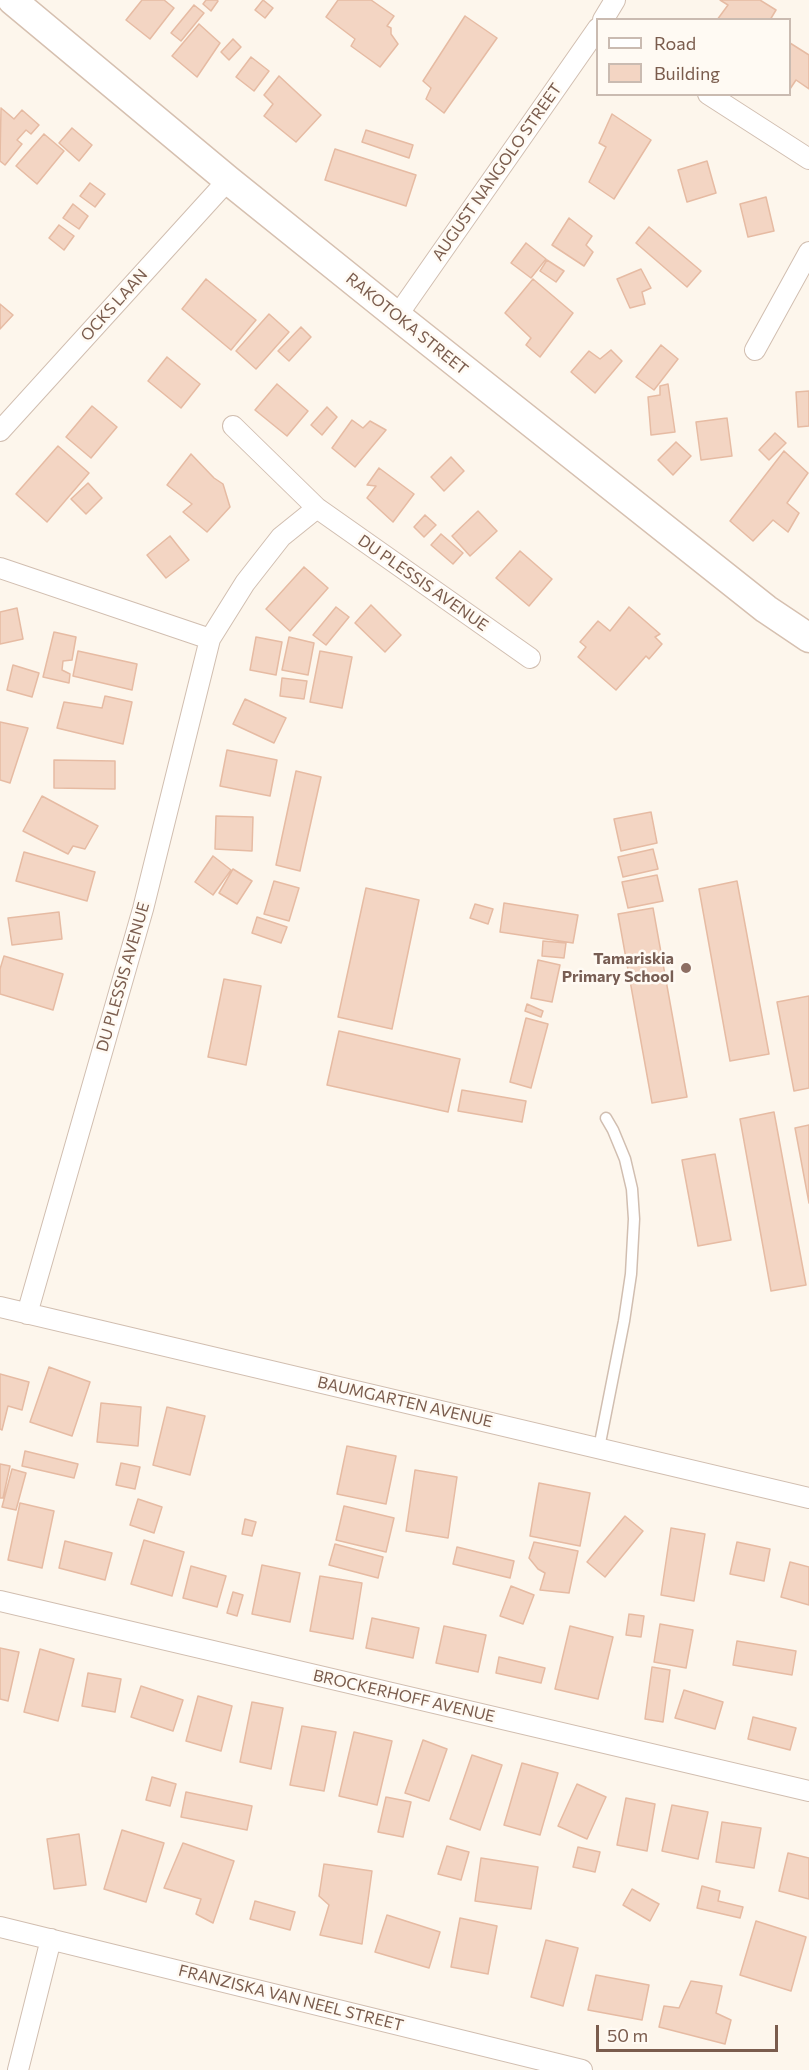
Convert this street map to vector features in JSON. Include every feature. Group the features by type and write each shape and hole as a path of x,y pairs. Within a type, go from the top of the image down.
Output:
{"street":[{"name":"RAKOTOKA STREET","path":"12,0 396,316 766,609 809,638"},
{"path":"604,18 615,0"},
{"name":"AUGUST NANGOLO STREET","path":"396,316 596,29"},
{"path":"711,96 809,159"},
{"name":"OCKS LAAN","path":"0,431 228,180"},
{"path":"755,350 809,252"},
{"name":"DU PLESSIS AVENUE","path":"233,426 316,508 530,658"},
{"name":"DU PLESSIS AVENUE","path":"27,1314 143,909 210,639 245,583 281,537 316,508"},
{"path":"0,568 210,639"},
{"name":"BAUMGARTEN AVENUE","path":"0,1307 809,1498"},
{"name":"BROCKERHOFF AVENUE","path":"0,1601 809,1791"},
{"name":"FRANZISKA VAN NEEL STREET","path":"0,1927 582,2070"},
{"path":"18,2070 51,1939"}],"lane":[{"path":"599,1448 624,1321 631,1274 634,1219 632,1190 625,1159 606,1118"}],"building":[{"path":"142,0 164,0 174,8 150,39 126,20"},
{"path":"206,0 218,1 211,11 203,4"},
{"path":"263,0 273,8 265,18 255,10"},
{"path":"338,0 371,0 394,16 387,26 391,28 391,34 398,44 380,67 351,46 355,39 326,17"},
{"path":"720,0 760,0 776,10 771,18 718,18 728,5"},
{"path":"194,5 204,13 181,41 171,33"},
{"path":"465,16 497,38 444,113 426,99 431,88 423,81"},
{"path":"199,24 220,43 197,77 172,56"},
{"path":"233,39 241,47 229,60 221,52"},
{"path":"791,44 809,55 809,89 796,80 791,88"},
{"path":"251,57 269,71 254,91 236,77"},
{"path":"279,76 321,115 296,142 264,116 273,104 264,95"},
{"path":"1,108 14,119 22,110 39,125 31,134 26,130 17,140 22,144 5,165 0,161"},
{"path":"612,114 651,140 614,199 589,182 606,147 599,143"},
{"path":"72,128 92,145 79,161 59,143"},
{"path":"366,130 413,145 409,158 362,142"},
{"path":"44,134 64,151 37,184 16,166"},
{"path":"335,149 416,175 406,206 325,180"},
{"path":"707,161 716,193 687,202 678,170"},
{"path":"90,183 105,194 95,207 80,196"},
{"path":"766,197 774,231 748,237 740,204"},
{"path":"73,204 88,216 79,229 63,218"},
{"path":"569,218 592,236 586,245 593,252 584,266 552,245"},
{"path":"59,225 74,236 64,250 49,238"},
{"path":"649,227 701,271 687,287 636,243"},
{"path":"526,243 546,259 531,278 511,263"},
{"path":"547,260 564,271 556,282 540,271"},
{"path":"641,269 651,288 642,292 645,304 630,308 617,279"},
{"path":"206,279 256,320 231,350 182,309"},
{"path":"533,279 573,313 540,357 526,345 531,338 505,313"},
{"path":"0,304 13,315 0,329"},
{"path":"269,314 289,332 256,369 236,351"},
{"path":"301,327 311,337 289,361 278,351"},
{"path":"661,345 678,359 654,390 636,377"},
{"path":"611,350 622,361 595,393 571,372 589,351 600,359"},
{"path":"167,357 200,384 181,408 148,381"},
{"path":"277,384 308,411 287,436 255,410"},
{"path":"668,384 675,432 651,435 648,397 660,395 660,386"},
{"path":"809,391 809,426 798,427 796,392"},
{"path":"92,406 117,427 91,458 66,437"},
{"path":"327,407 337,417 322,435 311,425"},
{"path":"727,418 732,456 701,460 696,422"},
{"path":"352,420 363,428 370,421 386,430 355,467 332,448"},
{"path":"775,433 786,443 769,460 759,450"},
{"path":"676,442 691,456 673,475 658,460"},
{"path":"58,446 89,473 47,522 16,494"},
{"path":"784,451 808,473 787,503 799,513 788,532 773,520 753,541 730,521"},
{"path":"191,454 223,484 230,507 207,532 183,512 192,504 167,485"},
{"path":"451,457 464,471 444,491 431,477"},
{"path":"379,468 414,494 393,522 367,498 376,486 367,485"},
{"path":"88,483 102,498 86,514 71,499"},
{"path":"478,511 497,531 470,556 452,536"},
{"path":"425,515 436,525 424,537 414,527"},
{"path":"441,534 463,553 453,564 431,545"},
{"path":"170,536 189,560 166,578 147,555"},
{"path":"520,551 552,579 529,606 496,578"},
{"path":"304,567 328,588 290,631 266,609"},
{"path":"371,605 401,635 385,652 355,623"},
{"path":"336,607 349,617 326,645 313,635"},
{"path":"629,607 660,634 655,637 662,644 649,659 646,656 616,690 578,657 586,647 580,642 598,621 610,631"},
{"path":"17,608 23,639 0,644 0,612"},
{"path":"54,632 76,637 72,660 63,661 62,670 70,674 69,683 43,677"},
{"path":"256,637 282,642 276,675 250,670"},
{"path":"289,637 314,643 308,675 282,670"},
{"path":"78,651 137,664 132,690 73,676"},
{"path":"320,651 352,657 342,708 310,702"},
{"path":"13,665 39,673 32,697 7,690"},
{"path":"282,678 307,681 304,699 280,696"},
{"path":"105,696 132,702 123,744 57,728 64,702 102,708"},
{"path":"245,699 286,718 274,743 233,724"},
{"path":"0,722 28,728 10,783 0,780"},
{"path":"227,750 277,760 270,796 220,786"},
{"path":"54,760 115,761 115,789 54,788"},
{"path":"296,771 321,777 300,871 276,865"},
{"path":"42,796 98,826 85,849 73,846 68,854 23,831"},
{"path":"651,812 657,843 621,851 614,819"},
{"path":"216,816 253,817 252,851 215,849"},
{"path":"653,849 658,869 623,877 618,857"},
{"path":"24,852 95,872 87,901 16,881"},
{"path":"213,856 231,870 213,895 195,882"},
{"path":"233,869 252,881 237,904 219,893"},
{"path":"657,875 663,901 628,908 622,882"},
{"path":"274,881 299,888 289,921 264,914"},
{"path":"737,881 769,1054 730,1061 699,889"},
{"path":"366,888 419,900 392,1029 338,1017"},
{"path":"504,903 578,915 573,943 500,932"},
{"path":"475,904 493,909 488,924 470,918"},
{"path":"653,908 687,1097 652,1103 618,914"},
{"path":"59,912 62,939 12,945 8,918"},
{"path":"257,917 287,927 281,943 252,933"},
{"path":"543,941 566,943 564,958 542,956"},
{"path":"4,956 63,974 53,1010 0,994 0,969"},
{"path":"538,960 560,965 552,1002 531,998"},
{"path":"224,979 261,986 246,1065 208,1057"},
{"path":"809,996 809,1088 794,1091 777,1002"},
{"path":"527,1004 543,1011 541,1017 525,1011"},
{"path":"526,1018 548,1024 531,1088 510,1082"},
{"path":"339,1031 460,1059 448,1112 327,1085"},
{"path":"462,1090 526,1101 522,1122 458,1111"},
{"path":"774,1112 806,1285 771,1291 740,1119"},
{"path":"809,1125 809,1203 795,1128"},
{"path":"715,1154 731,1240 698,1246 682,1160"},
{"path":"49,1367 90,1382 72,1436 30,1422"},
{"path":"0,1374 29,1382 22,1410 8,1406 2,1430 0,1429"},
{"path":"101,1403 141,1407 138,1446 97,1442"},
{"path":"167,1407 205,1416 190,1475 153,1465"},
{"path":"347,1446 396,1456 386,1504 337,1494"},
{"path":"25,1451 78,1464 74,1478 22,1466"},
{"path":"121,1463 140,1467 135,1489 116,1485"},
{"path":"0,1464 10,1466 3,1498 0,1498"},
{"path":"12,1469 26,1473 16,1510 2,1507"},
{"path":"415,1470 457,1477 448,1538 406,1531"},
{"path":"539,1483 590,1493 580,1546 530,1536"},
{"path":"138,1499 162,1507 154,1533 130,1525"},
{"path":"20,1503 54,1511 42,1568 8,1560"},
{"path":"344,1506 394,1518 386,1552 336,1540"},
{"path":"625,1516 643,1531 605,1577 587,1562"},
{"path":"245,1519 256,1522 252,1536 242,1534"},
{"path":"671,1528 705,1534 694,1601 661,1595"},
{"path":"144,1540 184,1552 172,1596 131,1584"},
{"path":"65,1541 112,1553 105,1580 59,1568"},
{"path":"534,1542 578,1551 569,1593 540,1590 545,1573 538,1569 529,1558"},
{"path":"737,1542 770,1549 764,1581 730,1574"},
{"path":"335,1544 383,1557 378,1578 329,1565"},
{"path":"457,1547 514,1561 510,1578 453,1564"},
{"path":"790,1562 809,1567 809,1605 781,1597"},
{"path":"262,1565 300,1573 290,1622 252,1614"},
{"path":"191,1566 226,1576 217,1607 183,1598"},
{"path":"320,1576 362,1583 353,1639 310,1631"},
{"path":"511,1586 534,1595 523,1624 500,1616"},
{"path":"233,1592 243,1595 237,1616 227,1613"},
{"path":"629,1614 644,1616 641,1637 626,1635"},
{"path":"372,1618 419,1628 413,1658 366,1648"},
{"path":"660,1624 693,1630 686,1668 654,1662"},
{"path":"444,1626 486,1635 478,1672 436,1663"},
{"path":"570,1626 613,1637 598,1699 555,1689"},
{"path":"737,1641 796,1651 792,1675 733,1665"},
{"path":"0,1648 19,1652 8,1701 0,1699"},
{"path":"40,1649 74,1659 58,1721 24,1712"},
{"path":"499,1657 545,1668 541,1683 496,1673"},
{"path":"652,1667 670,1670 663,1722 645,1719"},
{"path":"88,1673 121,1679 115,1712 82,1706"},
{"path":"141,1686 183,1700 173,1731 131,1717"},
{"path":"684,1690 723,1702 715,1729 675,1718"},
{"path":"198,1696 232,1706 221,1751 186,1741"},
{"path":"252,1702 283,1708 271,1769 240,1762"},
{"path":"753,1717 796,1728 790,1750 748,1739"},
{"path":"302,1726 336,1732 324,1791 290,1785"},
{"path":"354,1732 392,1741 377,1805 339,1796"},
{"path":"423,1740 447,1749 429,1801 405,1793"},
{"path":"472,1755 502,1765 480,1830 450,1819"},
{"path":"522,1763 558,1773 540,1835 504,1825"},
{"path":"152,1777 176,1784 170,1806 146,1800"},
{"path":"577,1784 606,1797 587,1839 558,1826"},
{"path":"186,1792 252,1806 247,1830 181,1817"},
{"path":"386,1797 411,1802 403,1837 378,1832"},
{"path":"626,1798 655,1804 647,1851 617,1845"},
{"path":"672,1805 708,1812 698,1859 662,1851"},
{"path":"722,1822 761,1828 754,1868 716,1862"},
{"path":"122,1830 164,1843 146,1902 104,1889"},
{"path":"79,1834 86,1885 54,1889 47,1839"},
{"path":"183,1843 234,1861 213,1923 196,1914 201,1899 164,1888"},
{"path":"447,1846 469,1852 461,1880 438,1874"},
{"path":"578,1847 600,1852 595,1872 573,1867"},
{"path":"788,1853 809,1858 809,1899 779,1891"},
{"path":"481,1858 538,1867 531,1909 475,1901"},
{"path":"324,1864 372,1871 362,1944 320,1935 329,1905 319,1896"},
{"path":"702,1886 720,1891 718,1901 743,1907 740,1918 697,1908"},
{"path":"632,1889 659,1904 650,1921 623,1905"},
{"path":"255,1901 295,1912 290,1930 250,1919"},
{"path":"387,1915 440,1932 429,1968 375,1952"},
{"path":"460,1918 497,1926 488,1974 451,1967"},
{"path":"756,1921 806,1937 791,1991 740,1975"},
{"path":"546,1940 578,1948 563,2006 531,1997"},
{"path":"596,1975 649,1985 642,2020 588,2010"},
{"path":"691,1981 722,1986 716,2013 731,2020 725,2044 659,2027 664,2006 679,2008"}],"place":[{"name":"Tamariskia Primary School","path":"686,968"}]}
